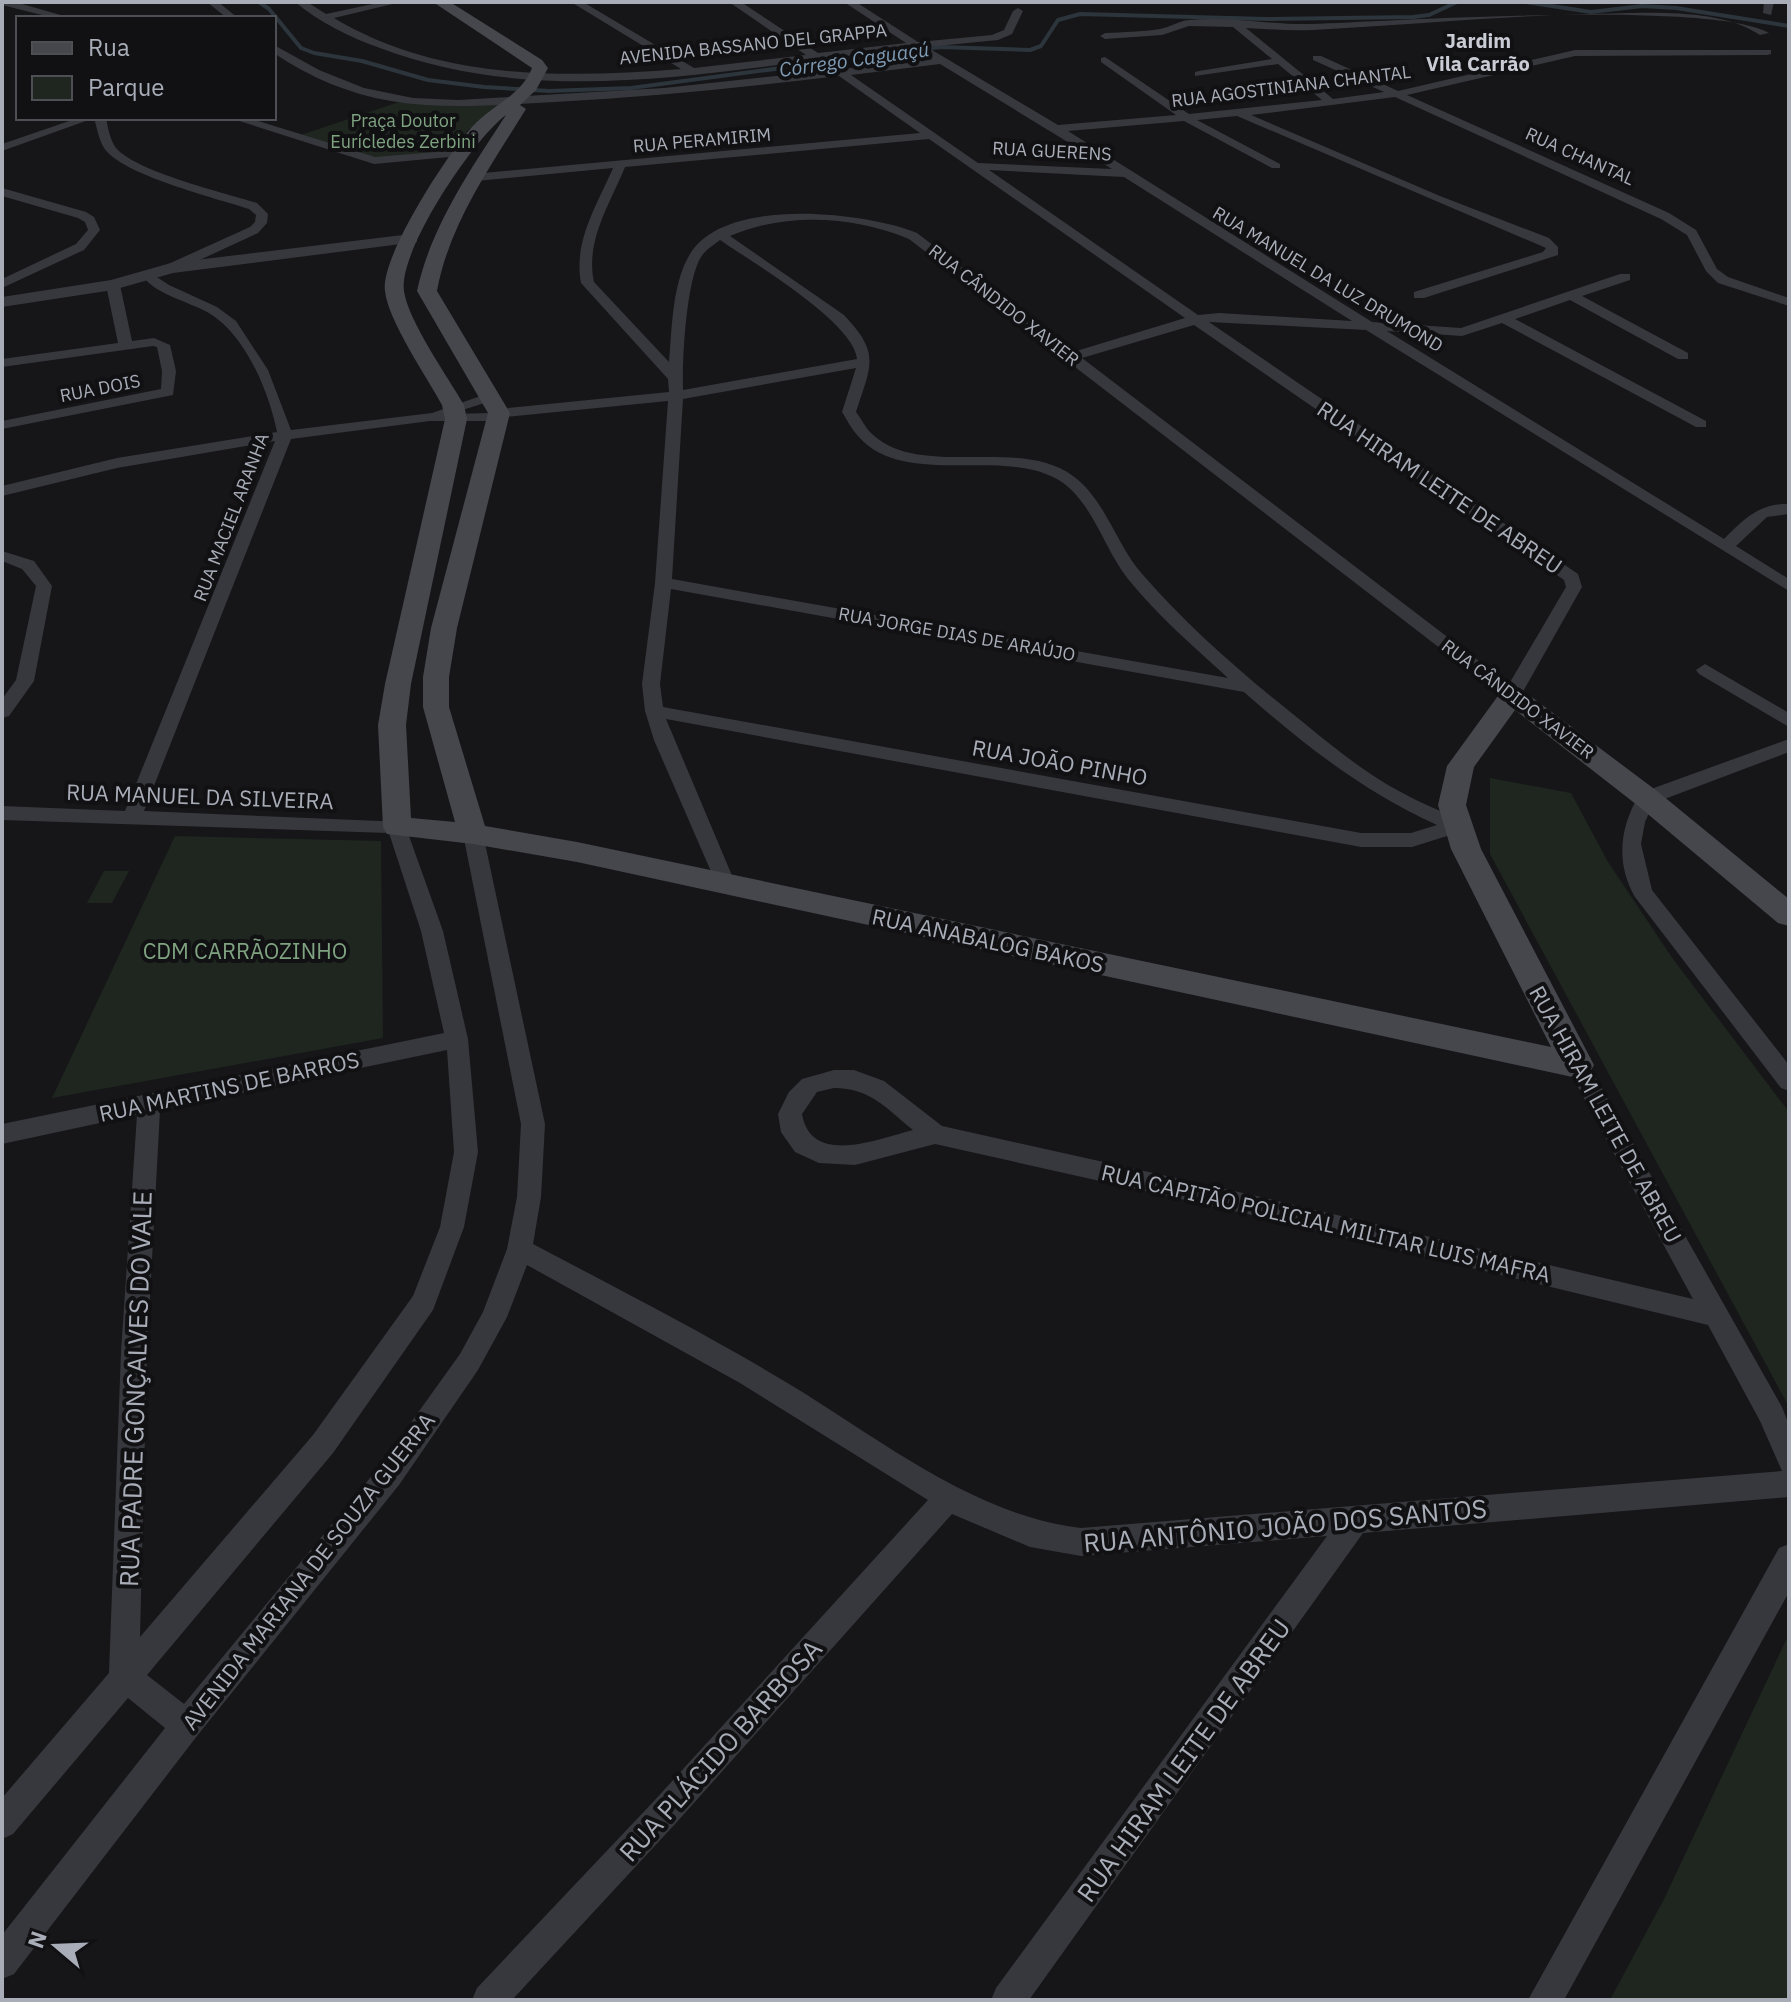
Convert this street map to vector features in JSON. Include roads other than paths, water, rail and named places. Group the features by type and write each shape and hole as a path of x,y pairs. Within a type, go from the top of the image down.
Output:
{"main road":[{"path":"397,827 392,725 447,414 393,292 394,277 411,239 480,128 519,98 537,78 537,63 440,2"},
{"path":"496,408 427,291 429,271 519,98"},
{"name":"AVENIDA MARIANA DE SOUZA GUERRA","path":"473,834 436,707 436,677 444,628 496,408"},
{"name":"RUA CÂNDIDO XAVIER","path":"1512,695 1647,798 1787,915"},
{"name":"RUA HIRAM LEITE DE ABREU","path":"1512,695 1458,774 1452,805 1456,826 1477,872 1577,1065"},
{"name":"RUA ANABALOG BAKOS","path":"397,827 473,834 726,885 1577,1065"}],"street":[{"path":"3,2 60,16"},
{"path":"212,2 230,16"},
{"name":"AVENIDA BASSANO DEL GRAPPA","path":"300,2 356,35 423,60 537,78 602,78 693,72 1003,36 1018,11"},
{"path":"325,17 396,2"},
{"path":"576,2 693,72"},
{"name":"RUA MANUEL DA LUZ DRUMOND","path":"849,2 916,47 1127,173 1223,237 1789,586"},
{"path":"740,3 815,56"},
{"path":"2,11 21,4"},
{"path":"1105,36 1162,32 1188,23 1309,27 1498,13 1657,10 1716,16 1755,27 1764,33"},
{"path":"1237,26 1331,102"},
{"name":"AVENIDA BASSANO DEL GRAPPA","path":"276,50 288,59 342,83 386,97 430,102 643,93 841,73 936,59"},
{"name":"RUA AGOSTINIANA CHANTAL","path":"1055,129 1267,110 1397,94 1575,53 1767,52"},
{"name":"RUA CHANTAL","path":"1317,58 1629,198 1682,226 1699,242 1705,260 1723,280 1789,302"},
{"path":"276,62 288,59"},
{"path":"1105,60 1211,134 1276,166"},
{"path":"1199,74 1279,61"},
{"name":"RUA HIRAM LEITE DE ABREU","path":"841,73 1572,578 1574,587 1570,598 1512,695"},
{"path":"1267,110 1291,120"},
{"path":"1237,113 1436,199 1545,241 1552,247 1553,252 1548,255 1419,295"},
{"path":"2,148 83,120"},
{"path":"2,302 113,285 149,276 254,230 261,223 262,214 253,206 141,168 125,159 109,147 101,120"},
{"path":"242,120 374,161 460,156 482,164"},
{"name":"RUA PERAMIRIM","path":"482,164 620,165 929,136"},
{"path":"1390,164 1440,188 1552,232"},
{"path":"620,165 585,249 582,268 588,283 674,376"},
{"name":"RUA GUERENS","path":"975,166 1127,173"},
{"path":"2,192 82,215 94,225 94,230 80,247 2,284"},
{"path":"2,200 20,198"},
{"name":"RUA CÂNDIDO XAVIER","path":"726,885 663,740 654,711 651,684 663,583 676,396 674,376 688,265 696,253 721,235 749,225 792,217 843,217 898,227 913,236 1512,695"},
{"path":"721,235 839,318 856,334 864,350 864,374 849,412 866,440 891,452 922,458 1016,463 1060,473 1073,483 1092,509 1135,577 1250,687 1382,790 1456,826"},
{"path":"171,268 411,239"},
{"name":"RUA MACIEL ARANHA","path":"132,818 285,435 284,425 265,380 231,324 197,301 162,287 149,276"},
{"path":"1071,357 1198,319 1274,319 1462,332 1625,277"},
{"path":"2,363 126,346 113,285"},
{"path":"1570,295 1683,356"},
{"path":"1503,318 1701,424"},
{"name":"RUA DOIS","path":"2,425 168,392 169,371 163,345 154,342 126,346"},
{"path":"2,491 88,468 285,435 496,408 676,396 865,362"},
{"path":"447,414 496,408"},
{"path":"1726,547 1762,510 1774,507 1789,509"},
{"path":"2,556 39,572 44,586 25,681 2,712"},
{"name":"RUA JORGE DIAS DE ARAÚJO","path":"663,583 1250,687"},
{"path":"1705,670 1789,721"},
{"name":"RUA JOÃO PINHO","path":"654,711 1361,840 1412,840 1456,826"},
{"path":"1789,745 1647,798 1635,816 1630,835 1632,861 1642,892 1789,1082"},
{"name":"RUA MANUEL DA SILVEIRA","path":"2,813 397,827"},
{"path":"2,1823 323,1444 424,1302 452,1227 466,1152 457,1039 432,931 397,827"},
{"name":"AVENIDA MARIANA DE SOUZA GUERRA","path":"2,1962 186,1725 389,1476 469,1362 494,1317 520,1249 529,1197 533,1124 473,834"},
{"name":"RUA MARTINS DE BARROS","path":"2,1134 457,1039"},
{"name":"RUA HIRAM LEITE DE ABREU","path":"1577,1065 1772,1416 1789,1461"},
{"path":"834,1079 854,1079 876,1087 935,1134 880,1151 835,1156 803,1145 793,1132 790,1114 797,1099 810,1085 834,1079"},
{"name":"RUA PADRE GONÇALVES DO VALE","path":"124,1676 134,1352 149,1102"},
{"name":"RUA CAPITÃO POLICIAL MILITAR LUIS MAFRA","path":"935,1134 1261,1207 1717,1316"},
{"name":"RUA ANTÔNIO JOÃO DOS SANTOS","path":"520,1249 749,1374 949,1497 1034,1536 1081,1542 1789,1484"},
{"name":"RUA PLÁCIDO BARBOSA","path":"489,2000 665,1812 949,1497"},
{"name":"RUA HIRAM LEITE DE ABREU","path":"1008,2000 1356,1519"},
{"path":"1545,2000 1789,1558"},
{"path":"124,1676 186,1725"}],"waterway":[{"name":"Córrego Caguaçú","path":"259,2 275,16"},
{"name":"Córrego Caguaçú","path":"276,18 301,48 314,53 362,61 428,80 549,91 631,88 940,47 1030,50 1041,46 1058,20 1080,14 1267,19 1413,17 1429,15 1457,2"},
{"name":"Córrego Caguaçú","path":"1526,2 1591,12 1642,6 1676,8 1789,26"}],"district":[{"name":"Jardim Vila Carrão","path":"1478,52"}],"park label":[{"name":"Praça Doutor Eurícledes Zerbini","path":"403,130"},
{"name":"CDM CARRÃOZINHO","path":"245,950"}]}
